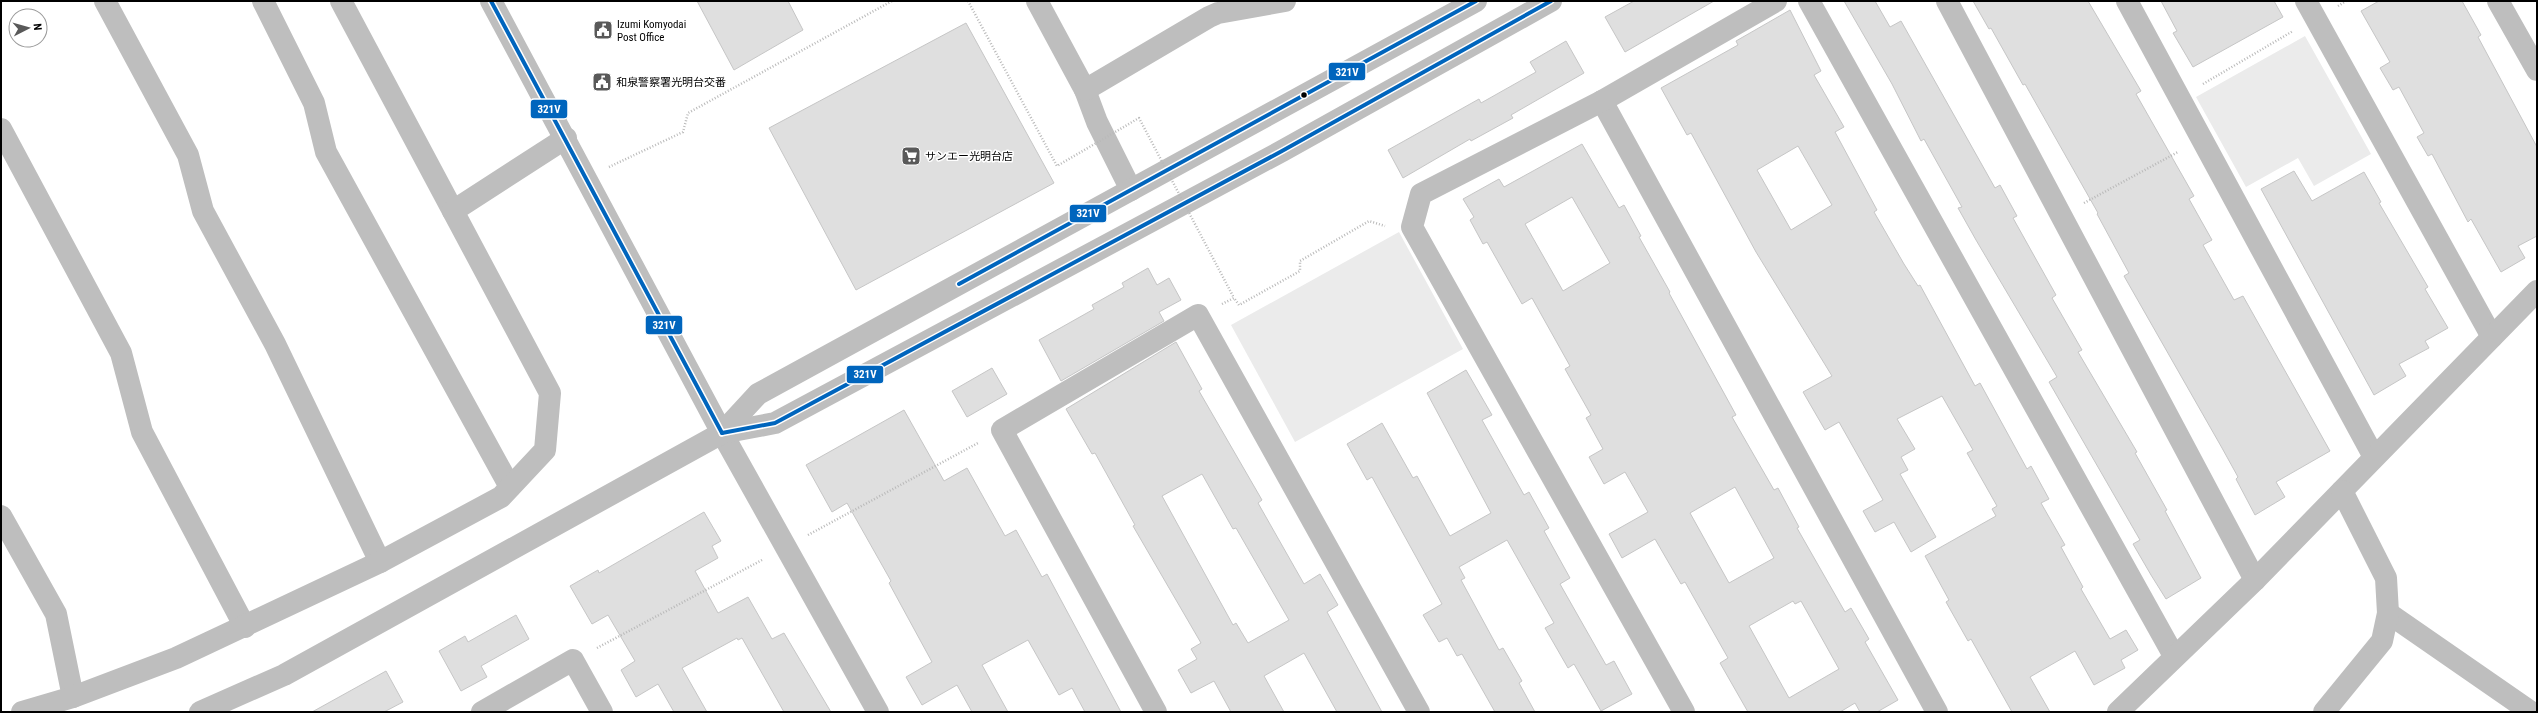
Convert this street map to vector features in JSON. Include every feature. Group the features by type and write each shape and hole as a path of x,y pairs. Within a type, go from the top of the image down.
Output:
{"street":[{"path":"105,1 188,156 203,211 275,344 380,562"},
{"path":"263,1 314,103 326,152 510,487"},
{"path":"22,712 73,697 176,658 245,627 380,562 500,497 545,450 550,393 340,1"},
{"path":"491,1 566,138 722,433 787,546 878,712"},
{"path":"1037,1 1085,90 1097,122 1131,190"},
{"path":"1085,90 1205,9 1218,13 1285,1"},
{"path":"722,433 758,394 1476,1"},
{"path":"200,712 284,675 722,433 775,423 1282,151 1551,1"},
{"path":"1684,712 1412,227 1421,194 1602,101 1776,1"},
{"path":"1809,1 2174,656"},
{"path":"1947,1 2255,580"},
{"path":"2127,1 2374,457"},
{"path":"2498,1 2537,70"},
{"path":"2311,10 2492,337"},
{"path":"1602,101 1937,712"},
{"path":"1,129 121,353 142,432 245,627"},
{"path":"453,211 566,138"},
{"path":"2118,712 2174,656 2255,580 2537,291"},
{"path":"1156,712 1002,430 1198,315 1419,712"},
{"path":"2324,712 2382,641 2388,614 2386,578 2342,491"},
{"path":"1,516 56,614 73,697"},
{"path":"2388,614 2531,712"},
{"path":"482,712 573,660 602,712"}],"path":[{"path":"587,178 683,132 688,113 892,1"},
{"path":"968,1 1057,166 1139,118 1238,305 1300,271 1300,261 1369,221 1383,227 1417,211"},
{"path":"2179,98 2311,10 2346,1"},
{"path":"2061,215 2201,139"},
{"path":"1198,315 1234,298"},
{"path":"573,660 1002,430"}],"shaded area":[{"path":"2305,36 2371,154 2314,186 2298,158 2246,187 2196,97"},
{"path":"1399,232 1463,349 1295,442 1231,325"}],"building":[{"path":"697,1 788,1 803,30 734,70"},
{"path":"1634,1 1714,1 1625,52 1605,17"},
{"path":"1844,1 1875,1 1890,27 1901,21 1995,188 2000,185 2017,216 2013,218 2056,295 2052,298 2082,350 2078,352 2137,452 2135,453 2167,510 2165,511 2201,578 2166,599 2133,544 2140,540 2049,382 2057,377 1976,240 1958,208 1962,207 1924,139 1921,141 1892,84"},
{"path":"1973,1 2088,1 2141,91 2136,94 2194,196 2189,199 2212,240 2203,245 2234,300 2243,296 2330,451 2276,482 2285,497 2255,515 2236,479 2238,477 2124,276 2129,273 2097,214 2098,213 2025,84 2023,85 1991,28 1989,29"},
{"path":"2161,1 2274,1 2283,17 2193,67 2173,33 2177,31"},
{"path":"2379,1 2462,1 2481,35 2478,37 2537,147 2537,236 2518,246 2525,258 2501,272 2471,219 2468,222 2432,154 2428,156 2417,137 2424,133 2399,87 2393,90 2380,68 2390,62 2361,11"},
{"path":"1790,10 1821,71 1814,75 1844,127 1835,132 1877,210 1874,212 1904,264 1918,286 1920,285 1975,386 1980,383 2027,469 2031,466 2049,499 2041,503 2065,545 2061,547 2083,587 2081,589 2110,639 2126,630 2138,650 2121,660 2125,668 2094,685 2075,651 2030,677 2050,712 2012,712 1971,639 1968,641 1946,602 1949,600 1925,556 1996,516 1992,509 1997,506 1967,453 1973,450 1942,396 1897,419 1915,449 1901,457 1908,470 1900,474 1936,537 1911,552 1894,522 1875,532 1863,511 1883,500 1839,422 1825,430 1803,392 1832,376 1756,252 1691,133 1687,135 1661,88 1738,45 1736,41","holes":["1798,146 1832,205 1791,230 1757,170"]},
{"name":"サンエー光明台店","path":"966,23 1054,183 856,290 769,128"},
{"path":"1566,41 1584,73 1511,115 1513,118 1471,141 1470,139 1403,178 1388,150 1479,99 1481,103 1536,72 1530,62"},
{"path":"1582,144 1619,208 1624,205 1641,236 1639,237 1736,415 1732,417 1774,490 1778,488 1799,527 1797,528 1845,612 1851,608 1869,639 1865,642 1898,700 1877,712 1860,712 1855,703 1840,712 1748,712 1720,663 1728,658 1685,582 1681,584 1655,539 1622,558 1609,534 1648,512 1625,472 1604,484 1589,457 1603,449 1586,418 1591,415 1565,369 1570,366 1532,298 1522,304 1487,242 1483,244 1470,220 1474,217 1463,199 1499,179 1504,187","holes":["1572,197 1610,263 1563,291 1525,224","1735,487 1774,558 1729,583 1690,513","1793,601 1795,604 1801,601 1839,669 1789,698 1749,626"]},
{"path":"2294,171 2312,201 2364,172 2381,202 2379,203 2428,287 2425,289 2448,328 2425,341 2429,348 2399,364 2406,376 2374,395 2261,189"},
{"path":"1148,268 1157,285 1169,278 1181,300 1159,312 1164,321 1061,381 1039,340 1094,309 1092,305 1124,287 1122,283"},
{"path":"1176,342 1202,389 1199,391 1262,500 1258,503 1304,584 1320,574 1338,605 1327,612 1382,712 1337,712 1304,653 1264,676 1284,712 1231,712 1214,681 1191,693 1178,670 1197,659 1191,649 1201,643 1133,526 1135,525 1095,453 1092,454 1066,409","holes":["1202,474 1233,529 1236,528 1289,620 1248,643 1236,623 1233,625 1162,496"]},
{"path":"992,368 1007,394 967,417 952,391"},
{"path":"1466,370 1492,415 1482,420 1524,495 1529,492 1549,528 1544,531 1570,578 1560,584 1606,665 1614,661 1632,694 1601,711 1574,664 1568,668 1545,628 1554,623 1507,540 1459,567 1465,578 1461,580 1499,650 1503,648 1522,681 1519,683 1535,712 1495,712 1462,654 1457,656 1447,638 1439,642 1423,615 1442,604 1372,477 1367,480 1347,444 1382,423 1413,478 1417,476 1450,536 1491,513 1427,393"},
{"path":"904,410 944,481 967,468 1005,536 1016,530 1042,577 1047,574 1121,712 1085,712 1072,688 1059,695 1028,640 982,665 1008,712 972,712 957,685 922,705 906,677 932,662 889,583 891,581 847,503 832,512 806,465"},
{"path":"704,512 721,541 712,546 718,558 695,571 718,613 748,597 772,639 784,633 831,712 784,712 742,638 738,640 737,638 682,668 707,712 674,712 658,684 636,697 621,670 635,661 608,615 592,624 570,586 598,570 599,573"},
{"path":"516,615 529,639 481,666 487,677 461,691 439,651 465,636 468,642"},
{"path":"386,671 403,702 384,712 312,712"}],"transit line":[{"name":"321V","path":"491,1 722,433"},
{"name":"321V","path":"959,284 1476,1"},
{"name":"321V","path":"722,433 775,423 1282,151 1551,1"}],"place":[{"name":"Izumi Komyodai Post Office","path":"603,30"},
{"name":"和泉警察署光明台交番","path":"602,82"},
{"name":"サンエー光明台店","path":"911,156"}]}
